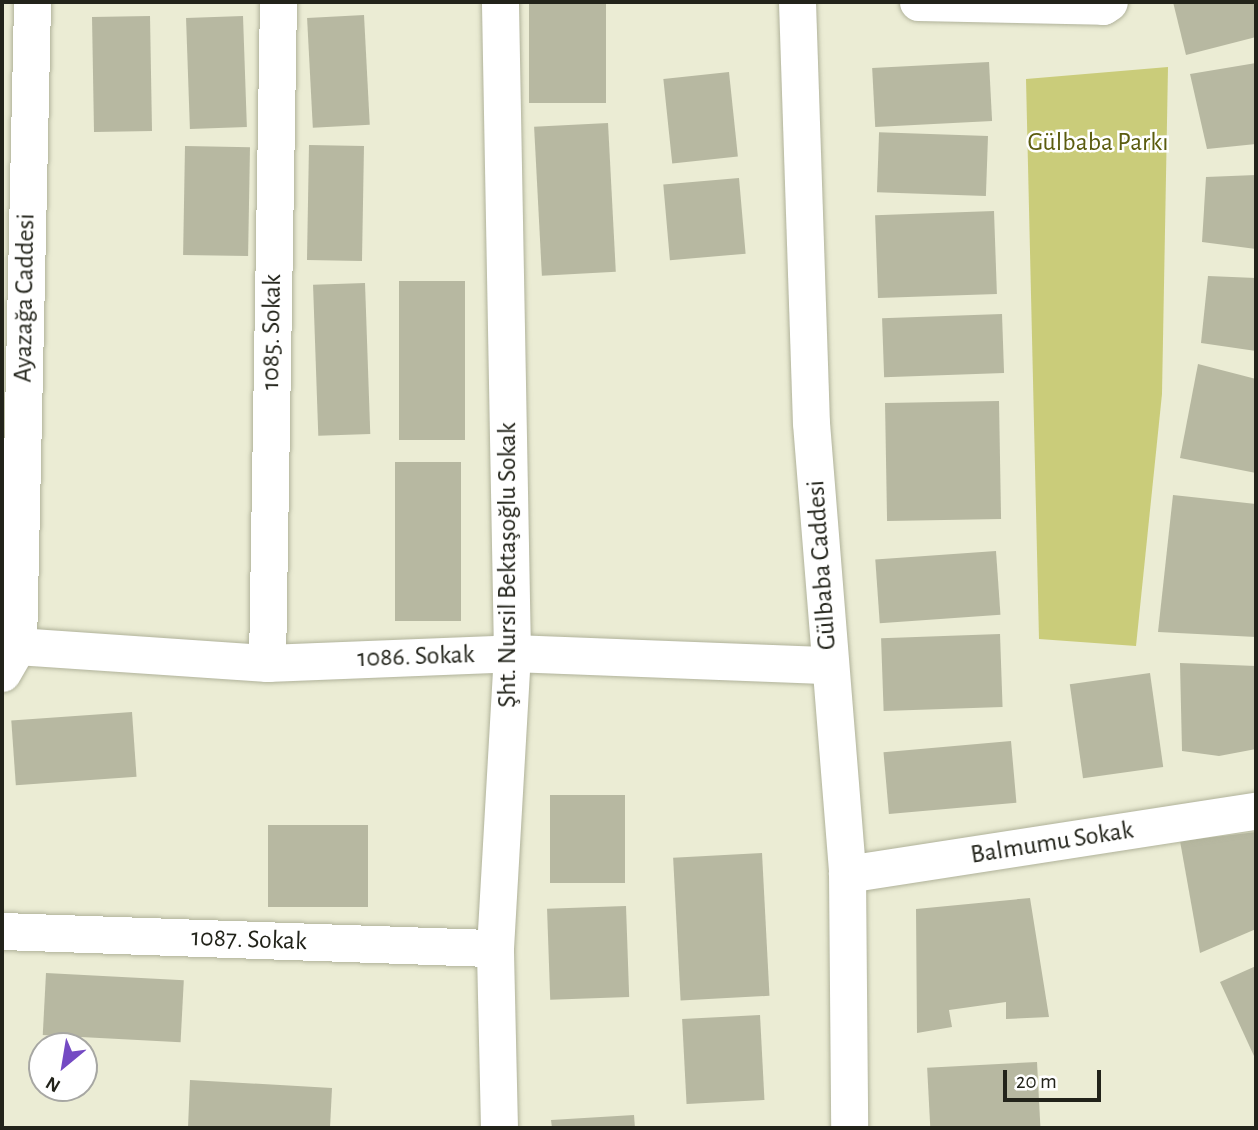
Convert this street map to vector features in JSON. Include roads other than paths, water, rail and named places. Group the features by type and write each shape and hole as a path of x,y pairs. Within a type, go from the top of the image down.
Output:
{"street":[{"name":"Ayazağa Caddesi","path":"7,655 16,61 32,2"},
{"name":"1085. Sokak","path":"267,663 278,2"},
{"name":"Şht. Nursil Bektaşoğlu Sokak","path":"499,1128 495,948 512,653 500,2"},
{"name":"Gülbaba Caddesi","path":"796,2 811,423 847,874 849,1128"},
{"path":"918,2 1103,6 1109,2"},
{"name":"1086. Sokak","path":"7,655 267,663 512,653 830,665"},
{"name":"Balmumu Sokak","path":"847,874 1256,811"},
{"name":"1087. Sokak","path":"2,931 495,948"}],"park label":[{"name":"Gülbaba Parkı","path":"1098,143"}]}
